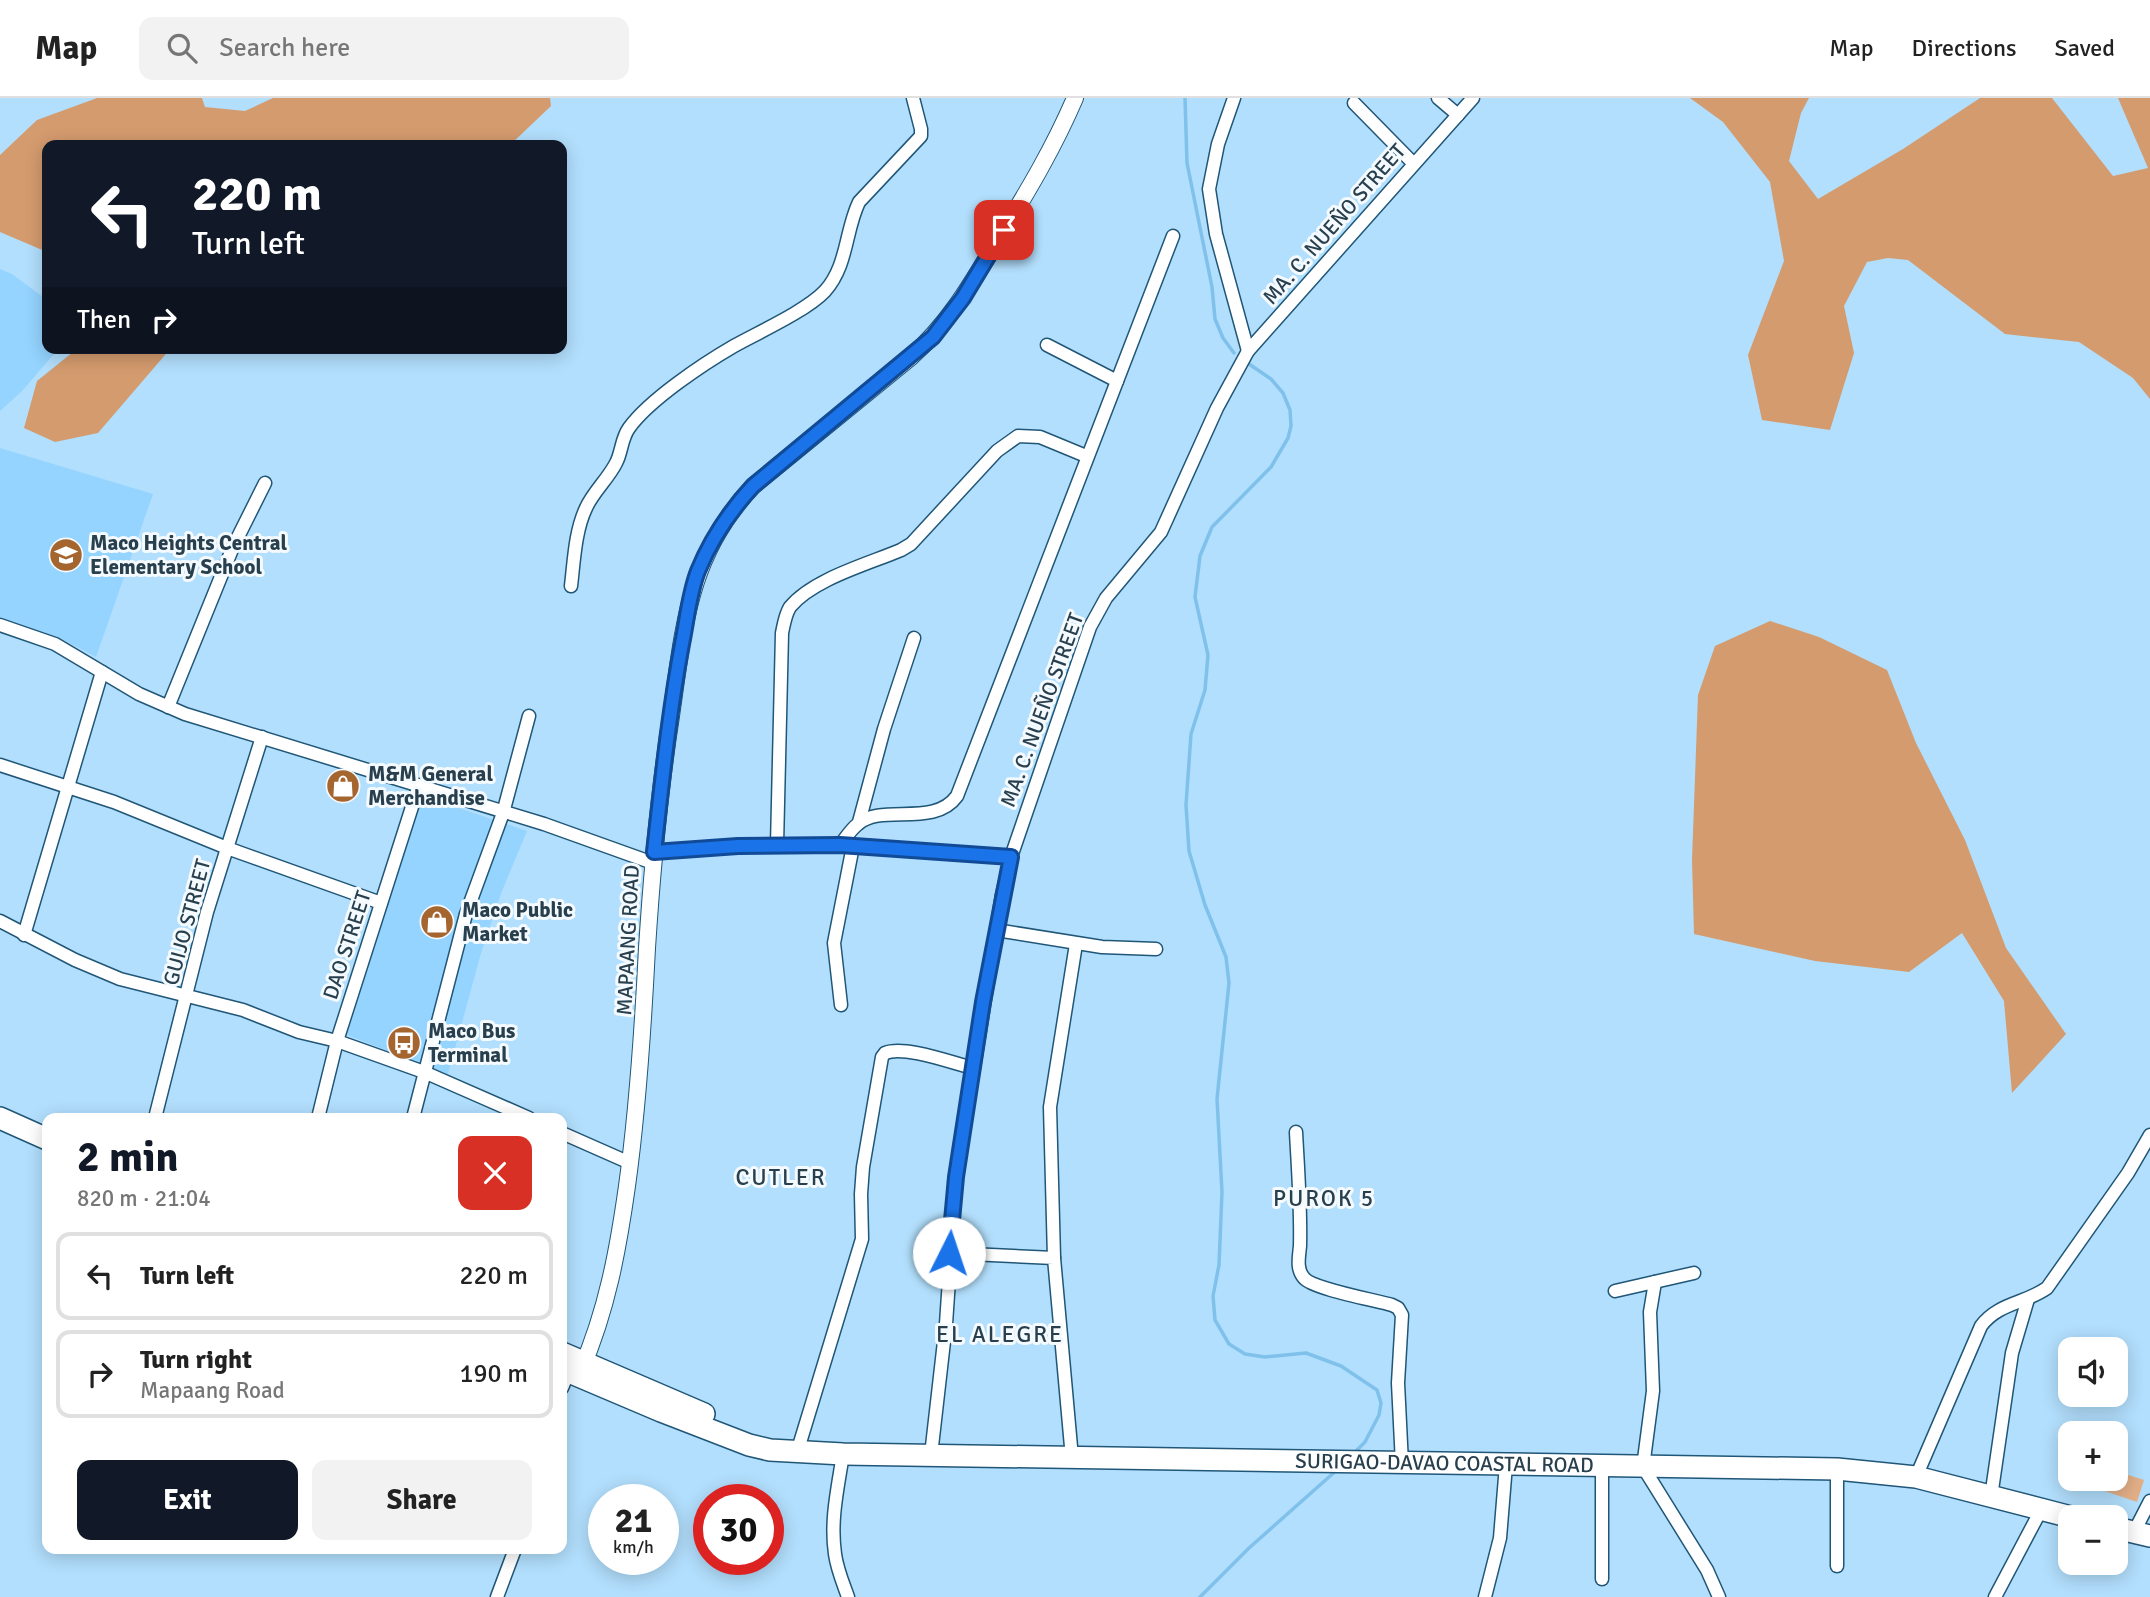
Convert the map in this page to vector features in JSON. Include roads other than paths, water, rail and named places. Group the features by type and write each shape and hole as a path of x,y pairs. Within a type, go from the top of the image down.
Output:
{"highway":[{"path":"0,1118 42,1137"},
{"path":"0,1134 42,1152"},
{"name":"SURIGAO-DAVAO COASTAL ROAD","path":"570,1368 661,1411 749,1445 770,1450 805,1449 843,1454 1402,1464 1837,1469 1916,1477 2058,1514"}],"street":[{"path":"571,586 579,533 587,506 617,462 623,439 630,427 661,397 694,372 730,348 809,305 825,290 841,266 854,212 859,202 921,136 913,98"},
{"name":"MAPAANG ROAD","path":"570,1368 600,1322 612,1281 630,1163 642,1055 653,858 666,744 688,610 697,574 711,543 735,505 753,486 911,357 933,337 950,316 1027,193 1053,147 1074,98"},
{"path":"1234,98 1218,144 1209,189 1216,234 1248,351"},
{"path":"1438,98 1458,114"},
{"name":"MA. C. NUEÑO STREET","path":"931,1455 946,1324 956,1177 996,930 1011,857 1093,619 1106,598 1161,532 1217,408 1248,351 1473,98"},
{"path":"1354,103 1413,163"},
{"path":"859,822 882,816 945,809 957,796 1172,236"},
{"path":"1047,345 1117,381"},
{"path":"777,845 781,651 784,624 790,607 825,582 911,544 997,451 1018,436 1040,437 1086,456"},
{"path":"168,707 233,547 265,483"},
{"path":"0,625 55,644 139,694 168,707 653,858 777,845 846,846 1011,857"},
{"path":"841,1005 834,943 846,846 859,822 884,729 914,638"},
{"path":"24,935 102,671"},
{"path":"415,1113 466,914 503,813 529,716"},
{"name":"GUIJO STREET","path":"156,1113 207,912 262,737"},
{"path":"0,765 114,802 227,848 381,903"},
{"name":"DAO STREET","path":"319,1113 337,1041 419,785"},
{"path":"0,921 75,960 120,979 243,1010 299,1032 337,1041 424,1072 518,1113"},
{"path":"996,930 1076,944 1156,949"},
{"path":"1072,1458 1054,1258 1050,1107 1076,944"},
{"path":"805,1449 862,1239 863,1167 882,1057 890,1051 904,1051 973,1068"},
{"path":"1296,1132 1299,1269 1302,1277 1309,1283 1392,1305 1398,1308 1402,1315 1398,1383 1402,1464"},
{"path":"567,1135 630,1163"},
{"path":"1916,1477 1981,1326 2001,1307 2028,1299 2047,1288 2128,1173 2150,1135"},
{"path":"949,1253 1054,1258"},
{"path":"1615,1291 1694,1273"},
{"path":"1655,1282 1650,1312 1653,1391 1643,1467 1707,1570 1719,1597"},
{"path":"1992,1497 2012,1353 2028,1299"},
{"path":"843,1454 833,1528 835,1556 848,1597"},
{"path":"1485,1597 1500,1538 1506,1465"},
{"path":"1602,1466 1602,1579"},
{"path":"1837,1469 1837,1566"},
{"path":"2133,1532 2150,1501"},
{"path":"1995,1597 2041,1510"},
{"path":"497,1597 513,1554"}],"waterway":[{"path":"1185,98 1187,163 1212,287 1215,319 1223,338 1234,353"},
{"path":"1249,364 1271,379 1283,393 1290,410 1291,426 1288,438 1271,467 1212,527 1200,556 1195,597 1208,655 1205,690 1191,734 1186,805 1189,851 1205,905 1226,957 1229,983 1217,1099 1222,1192 1219,1265 1213,1296 1215,1320 1229,1344 1245,1354 1265,1357 1306,1353 1341,1366 1377,1390 1381,1403 1379,1415 1365,1442 1354,1453"},
{"path":"1200,1597 1249,1548 1338,1469"}],"place":[{"name":"Maco Heights Central Elementary School","path":"66,555"},
{"name":"M&M General Merchandise","path":"343,786"},
{"name":"Maco Public Market","path":"437,922"},
{"name":"Maco Bus Terminal","path":"404,1043"}],"district":[{"name":"CUTLER","path":"781,1177"},
{"name":"PUROK 5","path":"1324,1198"},
{"name":"EL ALEGRE","path":"1000,1334"}]}
